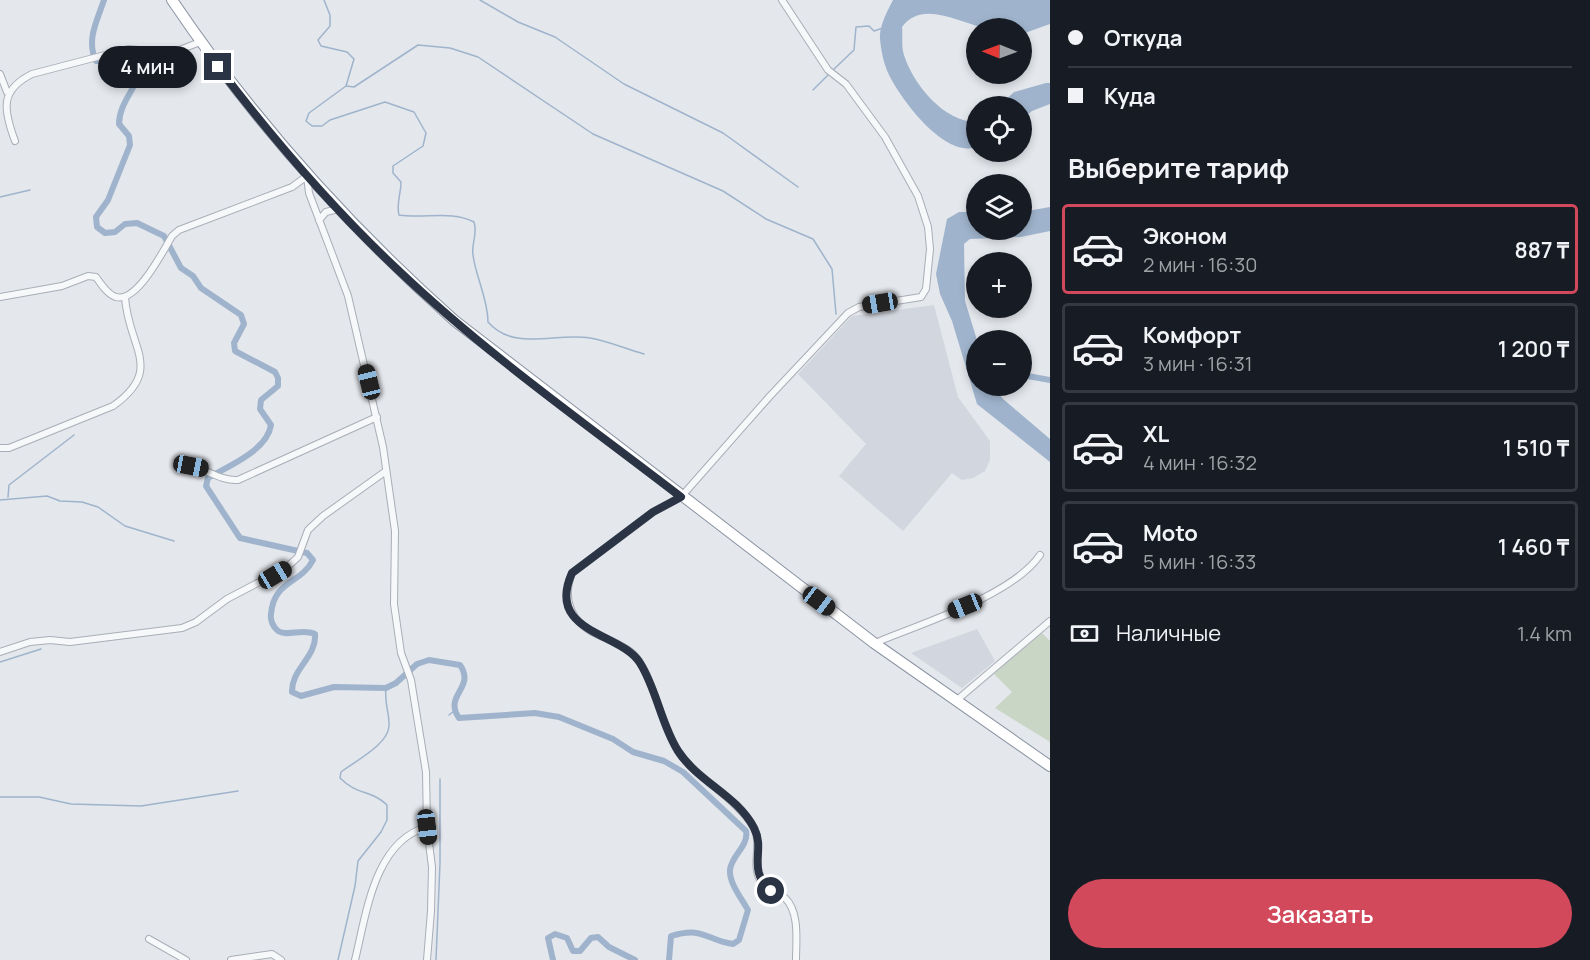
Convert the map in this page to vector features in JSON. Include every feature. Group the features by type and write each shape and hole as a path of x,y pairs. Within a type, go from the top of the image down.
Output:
{"highway":[{"path":"172,0 240,97 307,176 399,271 455,321 681,497 874,643 1050,766"}],"street":[{"path":"782,0 828,70 846,84 885,137 918,196 928,227 930,249 926,289 921,297 859,307 848,313 770,396 681,497 653,512 572,573 567,598 573,615 583,626 632,653 641,664 663,723 678,752 700,778 727,796 753,826 757,835 757,873 761,882 786,898 792,910 796,926 796,960"},
{"path":"7,92 17,81 32,74 117,51 128,49 172,53 200,42"},
{"path":"0,74 7,92 6,118 15,141"},
{"path":"0,297 62,286 88,276 96,277 116,297 125,297 139,287 172,236 179,230 292,187 307,176 309,193 348,296 377,417 386,471 395,531 394,604 401,653 411,680 426,772 427,827 432,867 432,911 427,960"},
{"path":"319,220 326,212 338,209"},
{"path":"0,448 9,448 113,406 128,396 141,376 142,365 126,317 125,297"},
{"path":"191,466 205,469 227,481 238,480 377,417"},
{"path":"0,652 30,642 81,641 182,628 196,622 227,600 286,568 298,557 308,530 323,516 386,471"},
{"path":"874,643 965,606 1020,578 1040,555"},
{"path":"957,700 1050,621"},
{"path":"355,960 373,889 391,850 413,830 427,827"},
{"path":"149,939 186,960"},
{"path":"231,960 272,954 281,960"}],"shaded area":[{"path":"934,305 958,397 990,441 990,460 985,471 973,478 962,480 952,473 903,531 839,476 866,444 798,374 852,316"},
{"path":"977,629 995,661 962,688 911,653"}],"green space":[{"path":"1042,633 1050,641 1050,742 995,708 1012,692 994,674"}],"water":[{"path":"893,0 1050,0 1050,24 1032,30 1032,18 966,18 966,22 930,14 910,19 902,27 903,52 908,66 931,99 953,116 966,120 966,148 951,144 938,136 914,112 895,86 886,67 880,39 886,14"},
{"path":"1050,83 1050,104 1032,111 1032,96 1010,96 1014,92"},
{"path":"1050,207 1050,231 1032,235 1032,210"},
{"path":"959,212 966,212 966,240 969,240 964,244 966,318 970,318 974,330 966,330 966,367 952,321 940,294 936,274 947,219"},
{"path":"975,396 1001,396 1050,439 1050,462 977,404"}],"waterway":[{"path":"104,0 92,38 96,61 132,63 141,69 120,116 119,124 129,136 130,145 108,200 96,217 97,227 105,233 115,232 125,224 137,223 164,236 181,268 193,276 201,288 241,315 244,324 234,343 235,351 275,372 278,378 278,386 261,400 260,409 271,425 268,434 262,443 246,457 208,478 206,486 240,538 307,553 313,560 302,574 282,588 273,603 271,614 272,623 282,633 310,632 315,634 312,650 295,676 292,692 301,696 334,687 386,688 396,683 417,664 429,660 460,665 464,673 464,680 455,703 455,710 459,718 535,713 559,717 613,739 633,752 664,761 683,772 746,831 745,841 733,860 730,875 748,910 739,940 733,944 698,933 682,933 671,936 669,960"},
{"path":"324,0 330,15 330,26 318,40 321,46 347,52 354,59 346,86 309,113 306,121 312,126 322,126 330,120 385,102 414,112 426,133 423,146 393,166 393,173 401,182 399,215 457,216 474,222 473,255 488,322 498,331 522,339 590,338 644,354"},
{"path":"480,0 518,22 555,37 624,84 723,133 798,187"},
{"path":"833,70 854,50 856,27 869,26 874,31 883,28"},
{"path":"346,86 354,87 418,45 450,48 478,57 593,134 723,191 766,219 813,239 832,269 836,314"},
{"path":"813,90 829,74"},
{"path":"0,197 30,190"},
{"path":"1032,377 1050,380"},
{"path":"8,497 9,485 74,435"},
{"path":"0,500 47,496 60,501 82,502 98,507 125,526 174,541"},
{"path":"0,662 41,649"},
{"path":"338,960 355,886 358,861 381,832 387,820 387,805 346,784 340,778 341,772 370,752 387,733 389,722 386,688"},
{"path":"449,715 454,711"},
{"path":"436,960 440,863 440,779"},
{"path":"0,797 39,797 71,804 141,806 238,791"},
{"path":"553,960 548,938 555,934 567,938 573,951 580,951 591,938 598,937 609,947 635,960"}],"route":[{"path":"218,67 290,157 399,271 455,321 681,497 653,512 572,573 567,598 573,615 583,626 632,653 641,664 663,723 678,752 700,778 727,796 753,826 757,835 757,873 761,882 771,891"}]}
